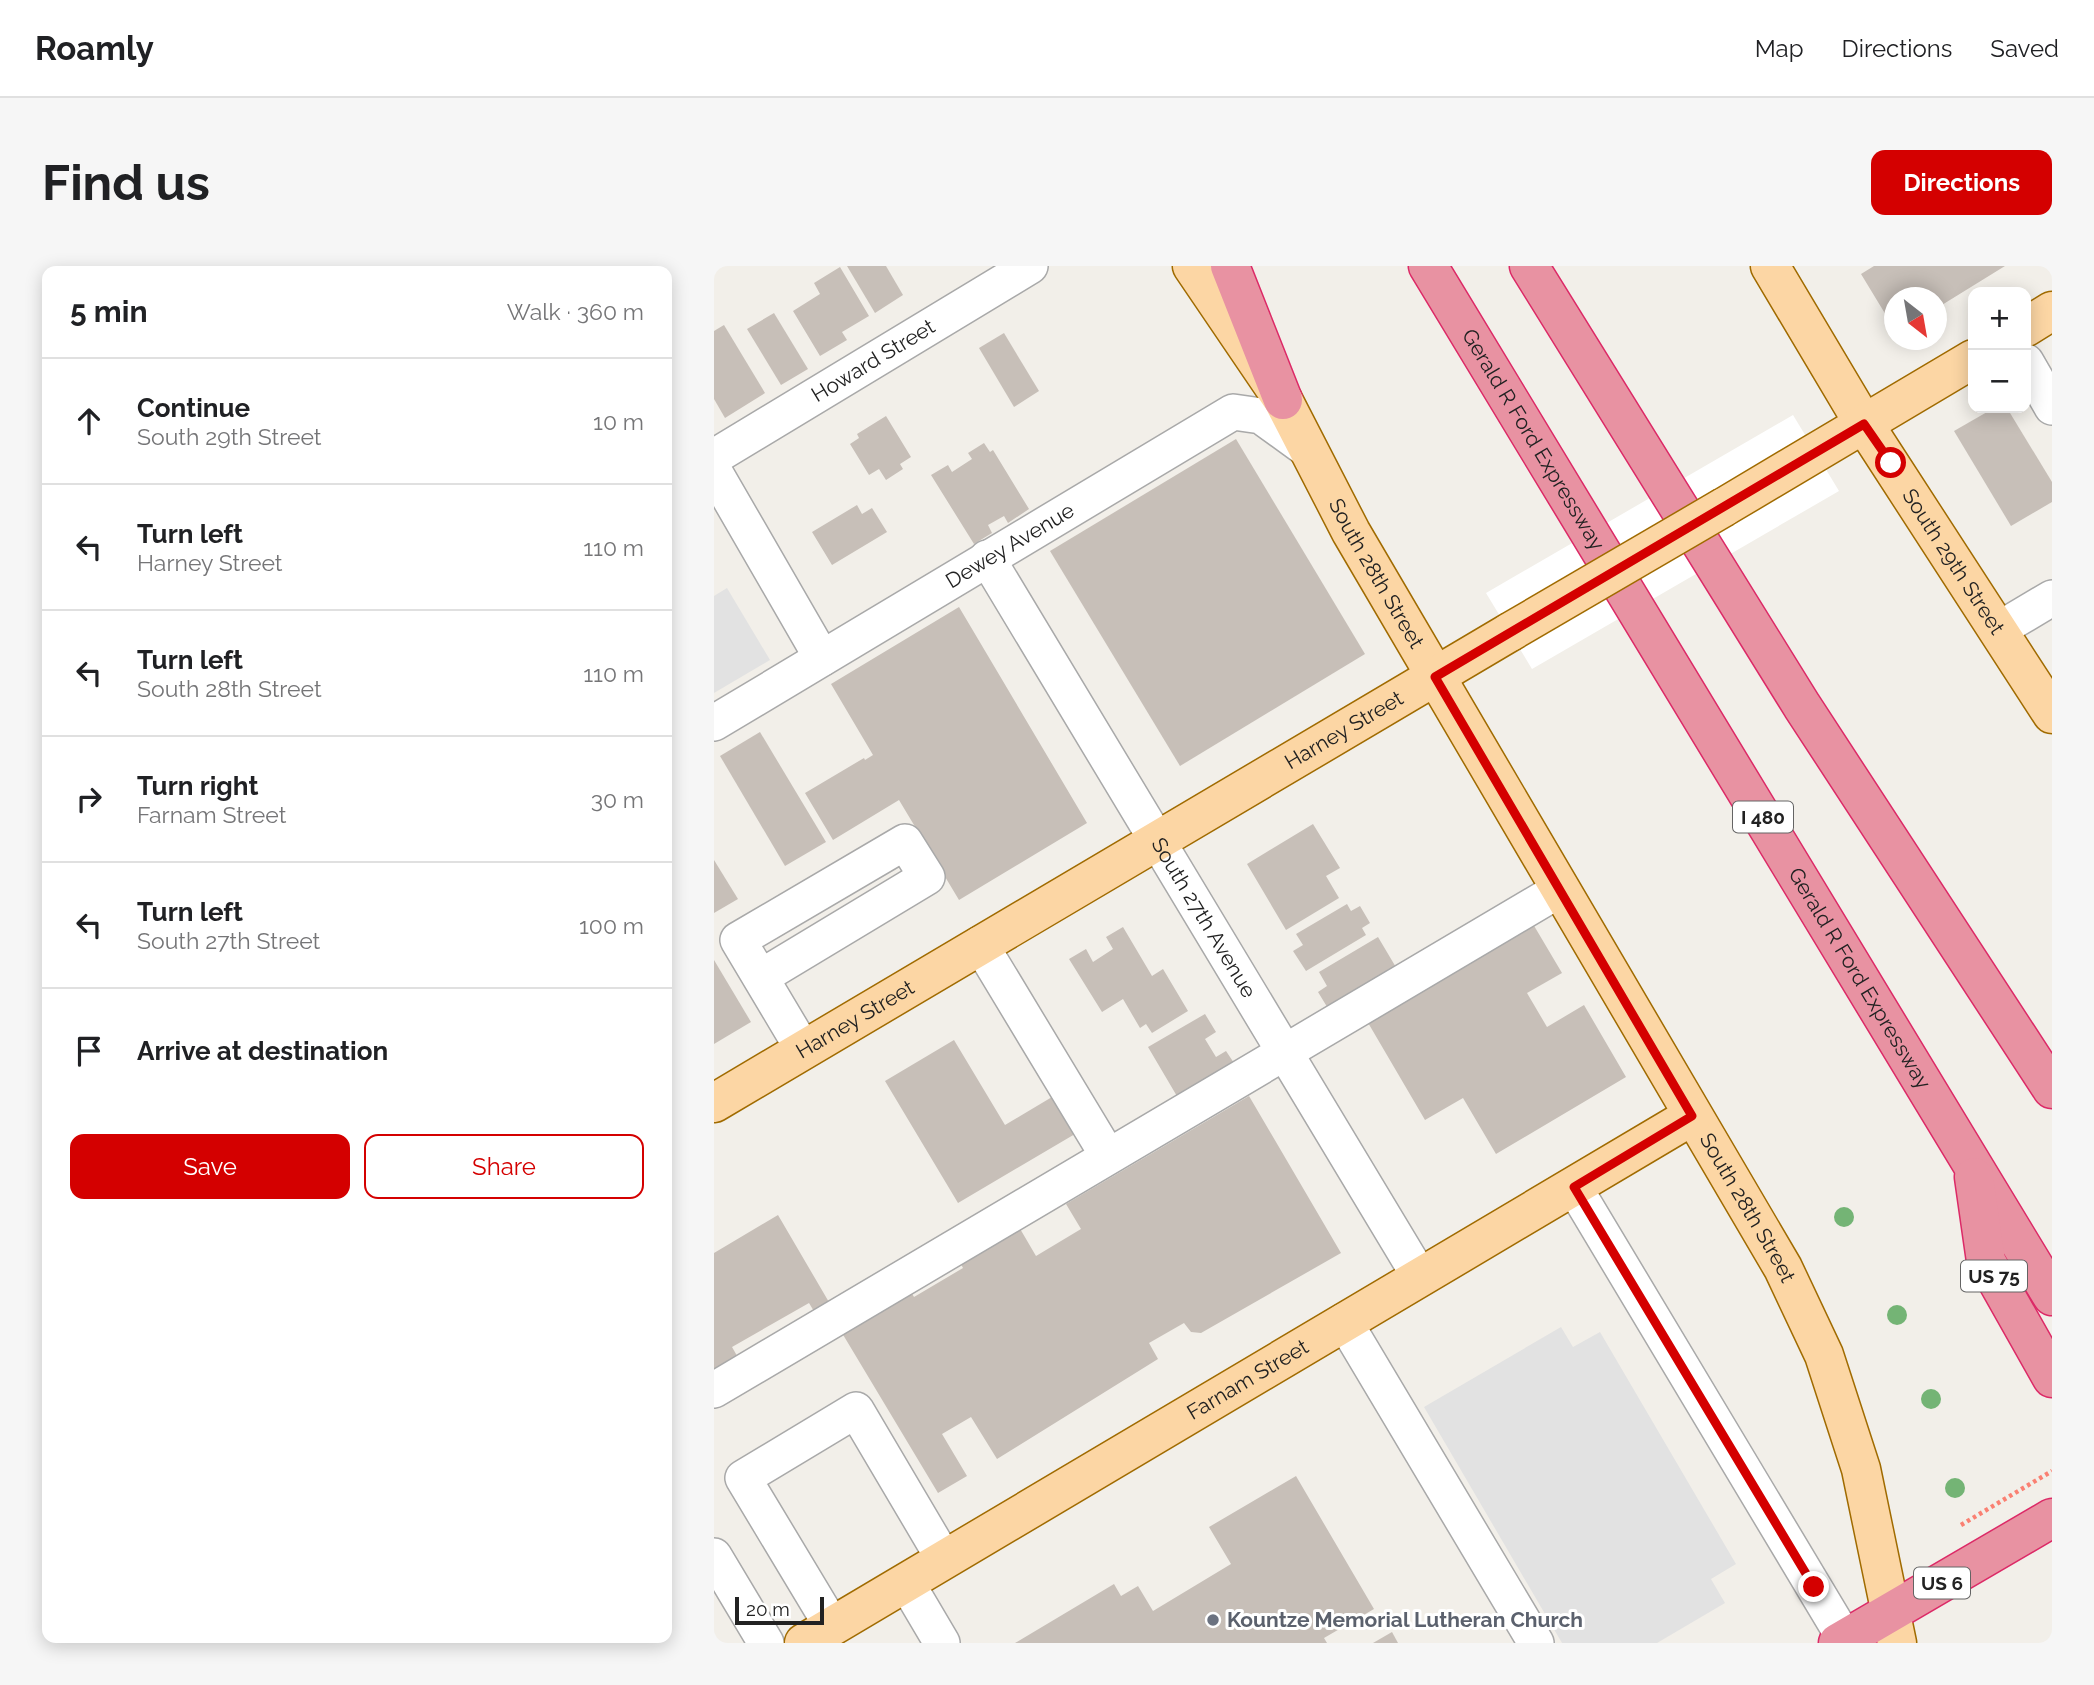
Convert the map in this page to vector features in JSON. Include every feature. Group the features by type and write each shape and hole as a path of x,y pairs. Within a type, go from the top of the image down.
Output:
{"highway":[{"path":"1230,266 1283,400"},
{"name":"Gerald R Ford Expressway","path":"1428,266 2052,1296"},
{"path":"1529,266 1809,717 2052,1089"},
{"name":"US 75","path":"1971,1161 1986,1261 2052,1378"},
{"name":"US 6","path":"1841,1641 1894,1628 1993,1553 2052,1518"}],"main road":[{"name":"South 28th Street","path":"1192,266 1283,400 1351,532 1783,1268 1824,1355 1861,1469 1894,1628"},
{"name":"South 29th Street","path":"1770,266 1864,424 2052,714"},
{"path":"2031,324 2052,310"},
{"name":"Harney Street","path":"714,1103 1968,362"},
{"name":"Farnam Street","path":"818,1635 1692,1116"}],"street":[{"name":"Howard Street","path":"714,457 1030,266"},
{"path":"2031,371 2052,407"},
{"name":"Dewey Avenue","path":"714,723 1233,412 1261,416 1308,450"},
{"path":"714,471 822,658"},
{"name":"South 27th Avenue","path":"987,558 1286,1050 1420,1277"},
{"path":"1998,630 2052,598"},
{"path":"761,977 928,877 905,842 738,940 803,1049"},
{"path":"714,1390 1559,890"},
{"path":"980,944 1108,1157"},
{"path":"1574,1187 1841,1641"},
{"path":"1344,1321 1536,1643"},
{"path":"818,1635 743,1478 799,1444 856,1410 944,1559"},
{"path":"714,1556 766,1643"},
{"path":"906,1582 942,1643"}],"path":[{"path":"1961,1525 2052,1471"}],"shaded area":[{"path":"727,588 770,660 714,693 714,596"},
{"path":"1561,1327 1573,1347 1600,1332 1736,1564 1711,1579 1725,1603 1657,1643 1562,1643 1424,1407"}],"pier":[{"path":"1793,415 1839,491 1532,669 1486,593"}],"building":[{"path":"847,266 886,266 903,295 875,313"},
{"path":"1874,266 2005,266 1947,302 1947,287 1884,287 1884,312 1861,274"},
{"path":"840,267 869,316 842,332 847,340 820,356 793,311 820,294 814,283"},
{"path":"774,313 808,369 781,385 747,329"},
{"path":"724,325 765,393 725,418 714,399 714,331"},
{"path":"1004,333 1039,391 1014,407 979,348"},
{"path":"1985,413 2010,413 2052,482 2052,502 2011,526 1954,431"},
{"path":"886,416 911,457 900,464 903,469 886,480 879,469 869,475 850,444 859,438 857,434"},
{"path":"1236,439 1365,654 1180,766 1050,551"},
{"path":"984,443 990,452 993,450 1029,509 1008,523 1004,516 988,525 992,533 974,544 931,475 948,465 952,472 972,459 968,453"},
{"path":"857,505 862,514 872,508 887,532 832,565 812,532"},
{"path":"959,607 1087,823 959,900 899,800 833,840 805,793 873,755 831,684"},
{"path":"760,732 826,842 785,866 720,756"},
{"path":"1313,824 1340,868 1326,876 1339,898 1286,930 1247,864"},
{"path":"714,860 738,899 714,913"},
{"path":"1347,904 1351,911 1360,906 1370,923 1362,928 1366,935 1306,971 1293,951 1303,945 1296,934"},
{"path":"1533,924 1562,973 1527,993 1547,1027 1584,1005 1626,1077 1496,1154 1463,1098 1425,1120 1367,1021"},
{"path":"1123,927 1152,976 1163,969 1188,1011 1152,1033 1146,1024 1140,1028 1123,999 1102,1012 1069,959 1086,949 1093,962 1113,949 1106,937"},
{"path":"1378,937 1397,969 1329,1010 1318,992 1327,986 1319,972"},
{"path":"714,960 751,1022 714,1044"},
{"path":"1205,1014 1216,1032 1205,1039 1216,1057 1226,1051 1238,1069 1181,1103 1148,1047"},
{"path":"954,1040 1005,1125 1052,1097 1075,1134 958,1203 885,1081"},
{"path":"1249,1096 1341,1253 1201,1333 1191,1332 1184,1323 1149,1343 1158,1359 997,1459 971,1417 942,1434 967,1476 938,1493 842,1333 911,1292 914,1297 963,1268 960,1262 1019,1227 1036,1256 1081,1229 1066,1204"},
{"path":"778,1215 833,1309 818,1318 809,1303 732,1347 740,1361 714,1376 714,1253"},
{"path":"1296,1476 1374,1609 1324,1638 1327,1643 1015,1643 1114,1584 1121,1596 1138,1586 1153,1611 1231,1564 1209,1527"},
{"path":"1392,1632 1398,1643 1373,1643"}],"place":[{"name":"Kountze Memorial Lutheran Church","path":"1213,1620"}],"route":[{"path":"1814,1587 1574,1187 1692,1116 1435,677 1864,424 1891,463"}]}
